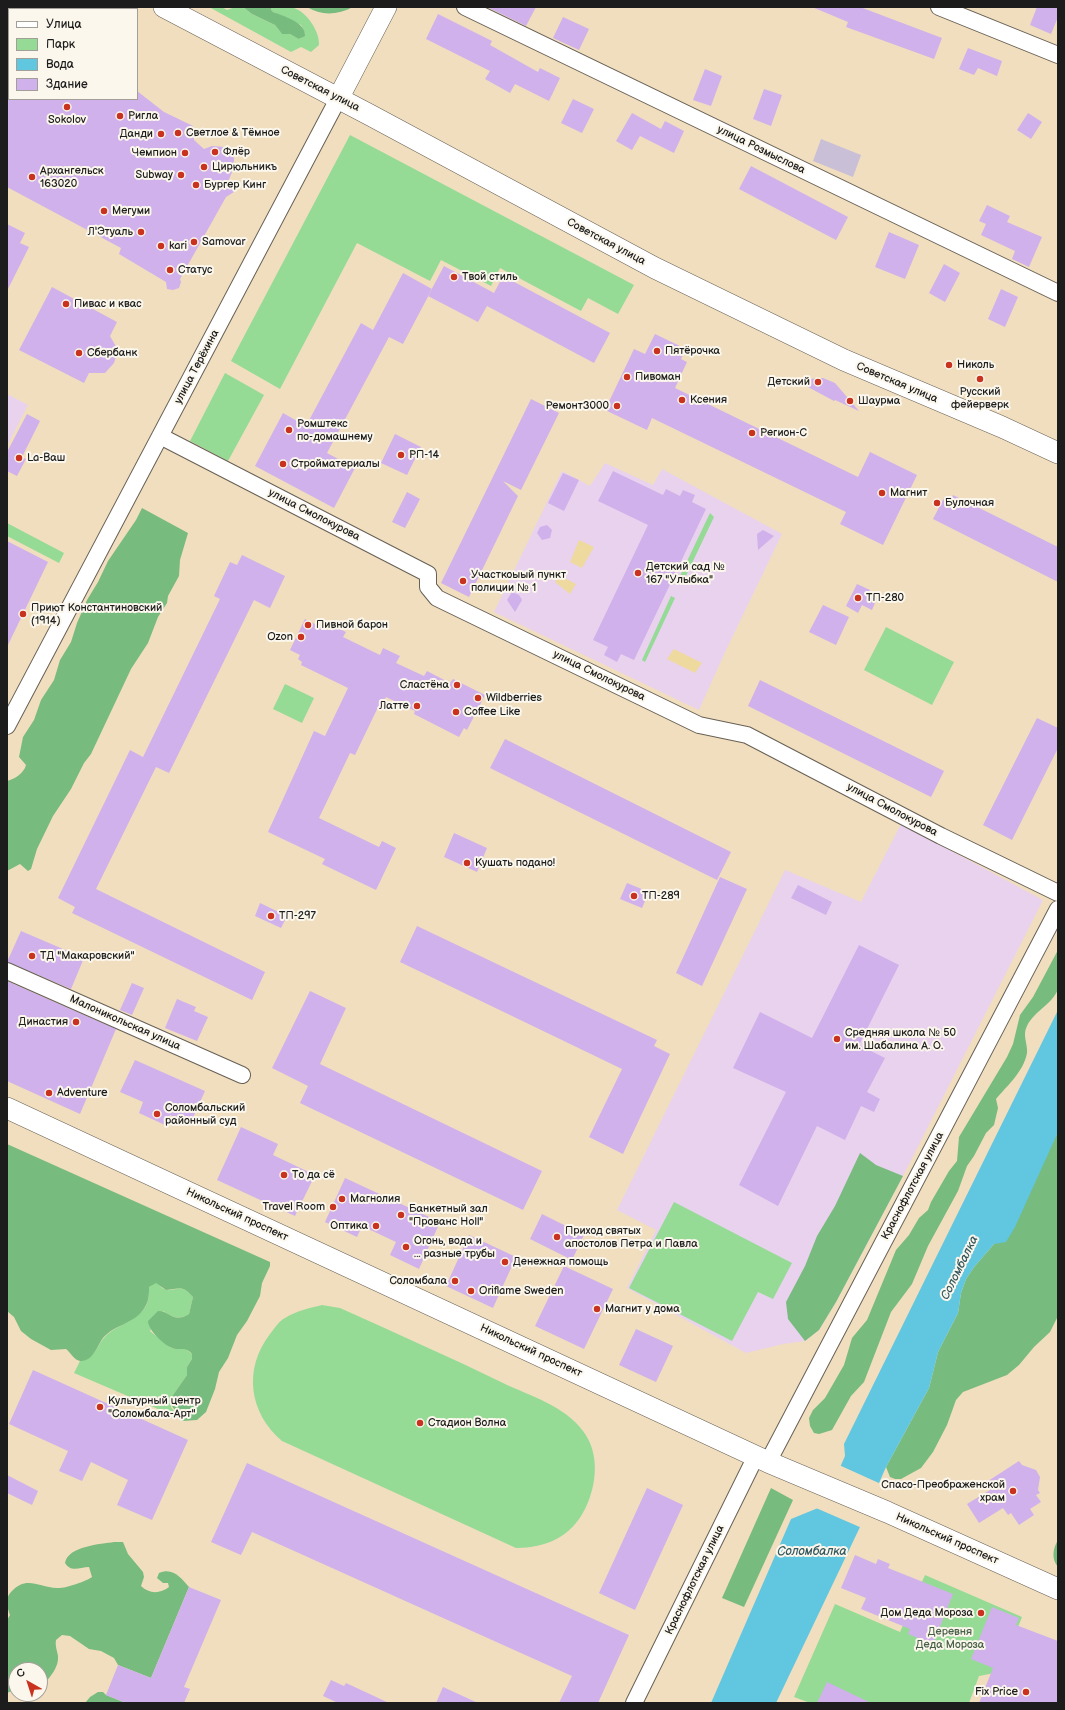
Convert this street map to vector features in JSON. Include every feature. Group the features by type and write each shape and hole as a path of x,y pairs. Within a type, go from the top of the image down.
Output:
{"main road":[{"name":"Советская улица","path":"164,7 654,268 844,360 1002,427 1058,453"},
{"name":"улица Терёхина","path":"338,99 386,7"},
{"name":"Никольский проспект","path":"7,1108 762,1459 887,1512 1058,1589"}],"street":[{"name":"улица Розмыслова","path":"465,7 1058,293"},
{"path":"939,7 1058,55"},
{"name":"улица Терёхина","path":"9,718 338,99"},
{"name":"улица Смолокурова","path":"160,436 428,574 428,587 437,598 699,725 747,734 941,836 1058,893"},
{"name":"Краснофлотская улица","path":"634,1703 762,1459 1058,909"},
{"name":"Малоникольская улица","path":"7,971 242,1075"}],"shaded area":[{"path":"821,139 861,155 853,177 813,161"},
{"path":"7,394 28,405 7,446"},
{"name":"Детский сад № 167 \"Улыбка\"","path":"605,463 653,485 662,469 782,534 699,710 494,612 562,471 590,486"},
{"name":"Средняя школа № 50 им. Шабалина А. О.","path":"901,824 1043,900 903,1176 836,1302 819,1330 805,1341 783,1344 746,1353 627,1288 656,1230 617,1210 785,870 861,902"}],"green space":[{"path":"209,7 222,7 227,10 235,7 243,7 252,14 275,25 282,34 290,34 300,39 305,34 301,25 271,11 272,7 292,7 304,14 312,23 319,40 319,45 311,52 301,47 291,52"},
{"path":"243,7 272,7 271,10 273,12 298,23 302,27 305,36 299,39 290,34 282,34 275,25 252,14"},
{"path":"307,7 353,7 341,12 324,13"},
{"path":"350,135 634,285 618,314 588,298 581,311 500,268 491,286 441,260 430,281 357,243 280,389 231,361"},
{"path":"225,373 264,395 228,461 190,441"},
{"path":"142,508 188,533 180,560 179,576 168,596 167,603 158,617 148,643 131,669 91,754 84,763 71,789 53,816 37,849 31,869 28,871 20,864 7,871 7,781 19,775 26,765 19,757 23,737 34,720 41,700 54,680 60,660 71,642 87,600 108,561 136,520"},
{"path":"710,513 714,517 684,580 679,578"},
{"path":"7,523 64,553 59,563 7,536"},
{"path":"671,596 675,598 645,662 642,660"},
{"path":"886,627 954,662 932,705 864,670"},
{"path":"285,684 314,698 302,723 273,709"},
{"path":"1058,950 1058,989 1052,999 1030,1020 1027,1026 1025,1036 1027,1053 1025,1060 1019,1072 996,1099 998,1108 994,1125 986,1133 967,1166 958,1191 928,1246 912,1284 891,1312 864,1382 851,1396 832,1430 819,1434 814,1433 810,1426 809,1418 813,1410 825,1398 844,1365 852,1338 867,1320 896,1250 909,1235 919,1218 928,1210 949,1171 957,1161 959,1137 1007,1057 1013,1044 1020,1015 1033,997"},
{"path":"1058,1132 1058,1316 1050,1332 1034,1347 1019,1365 1007,1375 963,1392 956,1400 947,1425 933,1452 921,1468 901,1479 890,1477 886,1467 929,1388 938,1352 958,1313 961,1293 966,1279 974,1267 994,1244"},
{"path":"7,1144 270,1262 270,1266 262,1283 260,1296 247,1321 237,1335 228,1358 219,1372 215,1389 206,1412 197,1420 182,1421 170,1403 173,1395 187,1375 187,1367 192,1359 192,1354 185,1349 172,1348 165,1344 153,1333 148,1321 158,1311 179,1318 189,1314 193,1297 186,1290 180,1288 166,1290 156,1283 149,1287 148,1299 139,1315 107,1334 94,1353 84,1361 76,1359 66,1349 51,1350 31,1339 21,1331 14,1317 7,1311"},
{"path":"860,1153 876,1165 903,1176 836,1302 819,1330 805,1341 788,1319 786,1302 805,1266 817,1236 835,1206"},
{"path":"674,1202 792,1263 773,1299 758,1292 732,1341 629,1288"},
{"path":"156,1282 168,1290 177,1288 184,1289 193,1297 189,1314 179,1318 163,1311 150,1331 171,1348 186,1349 192,1354 192,1359 187,1367 187,1375 173,1395 171,1407 179,1418 74,1373 80,1361 92,1356 107,1335 134,1318 143,1310 148,1302 149,1287"},
{"name":"Стадион Волна","path":"322,1305 340,1308 443,1354 546,1402 576,1422 583,1431 592,1449 595,1469 589,1500 573,1527 565,1534 547,1543 537,1546 516,1548 282,1441 271,1430 262,1417 257,1404 253,1376 256,1362 261,1347 283,1319 298,1312"},
{"path":"771,1488 793,1500 744,1607 722,1598"},
{"path":"1058,1540 1058,1567 1054,1561 1054,1554 1055,1546"},
{"path":"123,1542 128,1554 143,1572 144,1577 141,1586 147,1591 158,1592 169,1587 168,1583 163,1583 157,1578 159,1573 168,1571 176,1574 189,1587 151,1678 118,1665 114,1658 101,1651 89,1649 70,1636 62,1635 56,1640 58,1660 54,1672 48,1680 48,1662 8,1662 7,1693 7,1620 10,1615 7,1603 9,1594 17,1587 27,1583 60,1588 89,1579 92,1577 89,1567 73,1569 65,1563 67,1557 78,1549 94,1545"},
{"name":"Деревня Деда Мороза","path":"925,1575 1022,1617 1000,1672 979,1676 969,1703 810,1703 794,1697 835,1604 900,1632"},
{"path":"98,1692 103,1692 106,1695 126,1703 85,1703 90,1697"}],"sand":[{"path":"579,540 594,547 582,568 570,562"},
{"path":"559,575 576,584 570,594 555,582"},
{"path":"674,649 702,663 695,673 667,659"}],"water":[{"name":"Соломбалка","path":"1058,1010 1058,1132 1015,1227 1006,1242 994,1244 974,1267 966,1279 961,1293 958,1313 938,1352 929,1388 886,1467 860,1527 776,1703 711,1703 791,1519 823,1506 845,1456 844,1444"}],"pier":[{"path":"839,1465 881,1484 862,1528 816,1508 822,1504"}],"building":[{"path":"487,7 536,7 526,26"},
{"path":"812,7 860,7 942,38 934,59 846,27 848,22"},
{"path":"1037,7 1058,7 1058,17 1051,34 1030,25"},
{"path":"438,14 492,41 490,45 538,72 540,68 560,78 549,101 515,84 510,93 485,79 490,71 426,39"},
{"path":"563,17 589,29 579,50 553,38"},
{"path":"968,48 1002,61 997,76 978,68 974,75 959,69"},
{"path":"705,69 722,76 711,106 693,100"},
{"path":"764,89 782,95 771,126 753,119"},
{"path":"138,92 164,112 193,126 194,140 204,149 212,146 224,147 234,158 234,167 228,182 234,192 226,197 180,279 181,282 179,288 173,290 167,289 166,282 119,254 121,248 7,187 7,99 138,100"},
{"path":"573,99 594,109 582,133 561,123"},
{"path":"632,113 661,129 665,121 684,131 674,153 640,136 632,150 616,141"},
{"path":"1028,113 1042,122 1031,139 1017,130"},
{"path":"751,166 848,217 836,240 739,189"},
{"path":"987,205 1010,216 1007,222 1042,237 1029,267 1012,259 1015,251 981,235 986,224 979,221"},
{"path":"7,224 25,233 20,243 29,247 7,291"},
{"path":"889,232 919,245 905,279 875,267"},
{"path":"944,264 960,273 945,302 929,293"},
{"path":"444,266 494,293 503,276 610,333 594,363 487,306 478,322 428,296"},
{"path":"403,273 432,289 403,344 389,337 327,453 355,468 334,508 255,466 283,413 306,426 361,323 373,330"},
{"path":"52,287 117,322 110,336 118,350 114,363 105,373 89,373 84,383 19,350"},
{"path":"1001,289 1018,297 1005,327 988,319"},
{"path":"655,334 686,349 681,359 687,362 675,388 858,477 870,452 917,475 883,545 840,524 846,512 652,418 647,430 605,410 634,349 645,354"},
{"path":"823,378 835,383 859,411 835,400 834,401 795,380"},
{"path":"531,399 559,413 521,490 503,481 518,496 469,597 441,583"},
{"path":"27,414 40,421 22,457 26,459 17,476 7,471 7,452"},
{"name":"РП-14","path":"395,434 421,447 407,475 381,463"},
{"path":"613,471 663,495 666,489 680,496 683,490 695,495 692,502 706,509 634,660 621,654 617,662 604,655 608,647 593,640 648,525 598,501"},
{"path":"563,473 579,480 564,511 548,503"},
{"path":"407,492 420,499 405,528 392,522"},
{"path":"953,495 1058,547 1058,582 933,519 945,496 951,499"},
{"path":"547,525 552,530 550,538 542,540 537,533 540,527"},
{"path":"763,530 774,536 758,550 757,534"},
{"path":"7,541 48,562 7,647"},
{"path":"242,555 285,576 270,608 254,600 169,773 156,767 96,889 265,972 252,1000 72,913 75,907 58,898 130,750 143,757 220,599 214,596 230,562 237,565"},
{"name":"ТП-280","path":"857,584 870,590 868,594 877,598 872,610 862,605 858,613 846,606"},
{"path":"512,592 519,595 522,600 515,612 507,600"},
{"path":"823,605 849,617 836,645 809,632"},
{"path":"305,619 323,628 326,622 346,632 343,637 380,655 383,648 400,656 396,663 424,676 427,671 450,683 453,679 485,695 467,730 464,728 459,737 414,714 415,711 386,697 383,703 381,701 355,755 350,753 319,818 379,847 382,841 396,848 376,890 322,864 325,859 268,832 314,731 325,736 348,688 301,665 302,662 298,659 300,655 290,650"},
{"path":"760,680 944,771 931,797 748,706"},
{"path":"1037,718 1058,728 1058,748 1012,840 983,825"},
{"path":"505,739 731,852 717,880 490,768"},
{"path":"454,833 487,848 477,872 444,857"},
{"path":"720,877 747,889 702,986 676,973"},
{"name":"ТП-289","path":"627,883 649,892 642,908 620,899"},
{"path":"798,885 832,902 826,915 791,898"},
{"name":"ТП-297","path":"260,903 287,916 281,928 255,916"},
{"path":"417,926 657,1040 654,1046 670,1054 623,1154 589,1137 622,1069 400,962"},
{"path":"21,931 84,958 71,989 7,962"},
{"path":"859,945 899,965 859,1045 885,1058 867,1092 880,1099 874,1112 861,1106 845,1140 817,1126 778,1206 739,1185 786,1092 733,1068 760,1012 812,1038"},
{"path":"7,981 116,1029 80,1114 7,1081"},
{"path":"132,983 144,988 132,1015 120,1010"},
{"path":"310,991 346,1008 320,1064 542,1171 523,1210 300,1103 308,1086 272,1068"},
{"path":"177,999 196,1007 194,1011 208,1017 197,1041 165,1028"},
{"path":"135,1060 205,1091 190,1124 170,1115 165,1125 139,1113 143,1102 120,1092"},
{"path":"241,1127 278,1144 273,1155 315,1175 295,1216 217,1180"},
{"path":"345,1178 440,1222 419,1269 390,1255 396,1242 362,1226 357,1237 325,1222"},
{"name":"Приход святых апостолов Петра и Павла","path":"542,1214 584,1235 572,1260 530,1239"},
{"path":"469,1235 516,1257 493,1308 446,1286"},
{"path":"564,1266 613,1289 584,1349 535,1326"},
{"path":"636,1329 673,1346 656,1382 619,1365"},
{"path":"33,1370 188,1440 152,1520 117,1505 128,1480 91,1462 82,1481 59,1471 68,1451 9,1424"},
{"name":"Спасо-Преображенской храм","path":"1019,1461 1022,1465 1036,1470 1040,1477 1038,1490 1040,1493 1036,1495 1041,1502 1030,1509 1034,1515 1019,1525 1011,1513 1008,1515 1003,1508 979,1523 967,1504 990,1490 985,1483"},
{"path":"247,1463 629,1635 598,1703 559,1703 572,1676 252,1532 241,1555 211,1542"},
{"path":"7,1475 38,1491 32,1505 7,1493"},
{"path":"647,1488 683,1505 635,1610 599,1593"},
{"path":"855,1555 876,1564 878,1559 890,1564 888,1568 953,1594 933,1644 908,1634 910,1629 861,1609 866,1598 841,1588"},
{"path":"189,1587 221,1600 184,1687 190,1689 184,1703 126,1703 106,1695 118,1665 151,1678"},
{"path":"992,1607 1019,1618 1016,1625 1058,1641 1058,1703 979,1703 993,1668 971,1659"},
{"path":"331,1680 344,1686 346,1683 389,1703 338,1703 323,1696"},
{"path":"827,1682 871,1703 817,1703"},
{"path":"443,1687 478,1703 436,1703"}],"place":[{"name":"Sokolov","path":"67,107"},
{"name":"Ригла","path":"120,116"},
{"name":"Светлое & Тёмное","path":"178,133"},
{"name":"Данди","path":"161,134"},
{"name":"Флёр","path":"215,152"},
{"name":"Чемпион","path":"185,153"},
{"name":"Цирюльникъ","path":"204,167"},
{"name":"Subway","path":"181,175"},
{"name":"Архангельск 163020","path":"32,177"},
{"name":"Бургер Кинг","path":"196,185"},
{"name":"Мегуми","path":"104,211"},
{"name":"Л'Этуаль","path":"141,232"},
{"name":"Samovar","path":"194,242"},
{"name":"kari","path":"161,246"},
{"name":"Статус","path":"170,270"},
{"name":"Твой стиль","path":"454,277"},
{"name":"Пивас и квас","path":"66,304"},
{"name":"Пятёрочка","path":"657,351"},
{"name":"Сбербанк","path":"79,353"},
{"name":"Николь","path":"949,365"},
{"name":"Пивоман","path":"627,377"},
{"name":"Русский фейерверк","path":"980,379"},
{"name":"Детский","path":"818,382"},
{"name":"Ксения","path":"682,400"},
{"name":"Шаурма","path":"850,401"},
{"name":"Ремонт3000","path":"617,406"},
{"name":"Ромштекс по-домашнему","path":"289,430"},
{"name":"Регион-С","path":"752,433"},
{"name":"РП-14","path":"401,455"},
{"name":"La-Ваш","path":"19,458"},
{"name":"Стройматериалы","path":"283,464"},
{"name":"Магнит","path":"882,493"},
{"name":"Булочная","path":"937,503"},
{"name":"Детский сад № 167 \"Улыбка\"","path":"638,573"},
{"name":"Участкоыый пункт полиции № 1","path":"463,581"},
{"name":"ТП-280","path":"858,598"},
{"name":"Приют Константиновский (1914)","path":"23,614"},
{"name":"Пивной барон","path":"308,625"},
{"name":"Ozon","path":"301,637"},
{"name":"Сластёна","path":"457,685"},
{"name":"Wildberries","path":"478,698"},
{"name":"Латте","path":"417,706"},
{"name":"Coffee Like","path":"456,712"},
{"name":"Кушать подано!","path":"467,863"},
{"name":"ТП-289","path":"634,896"},
{"name":"ТП-297","path":"271,916"},
{"name":"ТД \"Макаровский\"","path":"32,956"},
{"name":"Династия","path":"76,1022"},
{"name":"Средняя школа № 50 им. Шабалина А. О.","path":"837,1039"},
{"name":"Adventure","path":"49,1093"},
{"name":"Соломбальский районный суд","path":"157,1114"},
{"name":"То да сё","path":"284,1175"},
{"name":"Магнолия","path":"342,1199"},
{"name":"Travel Room","path":"333,1207"},
{"name":"Банкетный зал \"Прованс Holl\"","path":"401,1215"},
{"name":"Оптика","path":"376,1226"},
{"name":"Приход святых апостолов Петра и Павла","path":"557,1237"},
{"name":"Огонь, вода и ... разные трубы","path":"406,1247"},
{"name":"Денежная помощь","path":"505,1262"},
{"name":"Соломбала","path":"455,1281"},
{"name":"Oriflame Sweden","path":"471,1291"},
{"name":"Магнит у дома","path":"597,1309"},
{"name":"Культурный центр \"Соломбала-Арт\"","path":"100,1407"},
{"name":"Стадион Волна","path":"420,1423"},
{"name":"Спасо-Преображенской храм","path":"1013,1491"},
{"name":"Дом Деда Мороза","path":"981,1613"},
{"name":"Fix Price","path":"1026,1692"}]}
